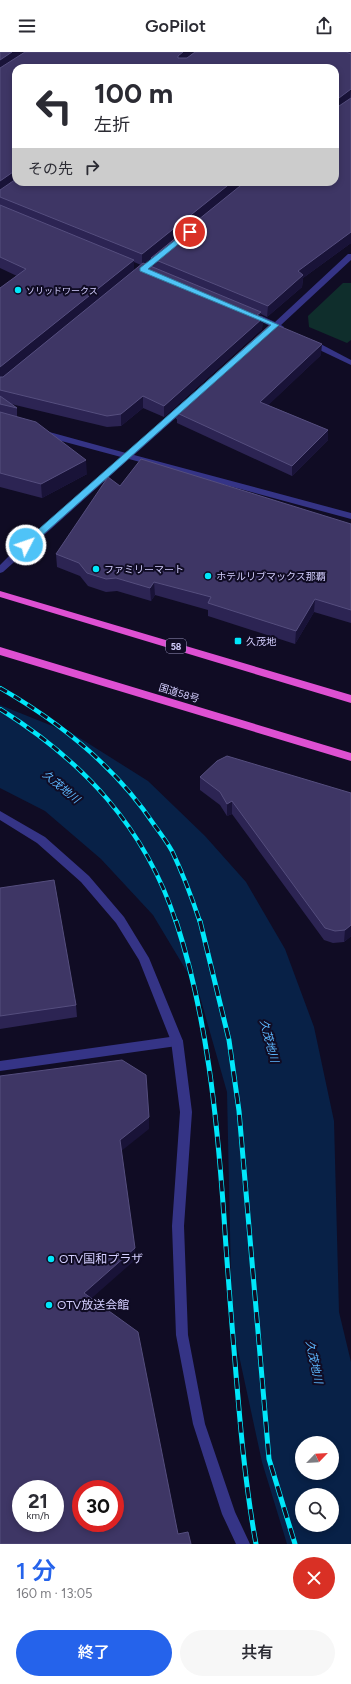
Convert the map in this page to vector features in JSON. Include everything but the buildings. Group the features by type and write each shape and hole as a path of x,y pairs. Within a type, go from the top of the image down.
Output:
{"highway":[{"name":"58","path":"0,594 351,699"},
{"name":"国道58号","path":"0,651 351,757"}],"street":[{"path":"258,340 347,264 351,256"},
{"path":"246,312 289,332"},
{"path":"303,339 351,363"},
{"path":"0,570 193,398"},
{"path":"30,430 128,455 351,516"},
{"path":"0,815 41,840 85,879 120,920 144,958 176,1041 186,1112 178,1226 182,1335 199,1424 229,1514 243,1544"},
{"path":"0,1066 176,1041"}],"green space":[{"path":"343,283 351,283 351,340 347,343 309,327 308,316"}],"water":[{"name":"久茂地川","path":"0,705 75,735 148,781 205,836 246,882 285,949 314,1027 334,1121 339,1312 351,1362 351,1544 287,1544 262,1462 232,1323 227,1092 198,990 153,915 101,859 45,811 0,788"}],"railway":[{"path":"0,688 66,731 123,784 140,805 172,851 180,868 200,922"},
{"path":"0,709 30,729 58,751 84,774 108,799 129,827 147,856 163,888 176,922"},
{"path":"176,921 196,993 214,1104 241,1431 256,1544"},
{"path":"200,921 229,1040 239,1111 269,1459 295,1544"}],"place":[{"name":"ソリッドワークス","path":"18,290"},
{"name":"ファミリーマート","path":"96,569"},
{"name":"ホテルリブマックス那覇","path":"208,576"},
{"name":"久茂地","path":"238,641"},
{"name":"OTV国和プラザ","path":"51,1259"},
{"name":"OTV放送会館","path":"49,1305"}],"route":[{"path":"26,545 276,325 143,269 190,232"}]}
